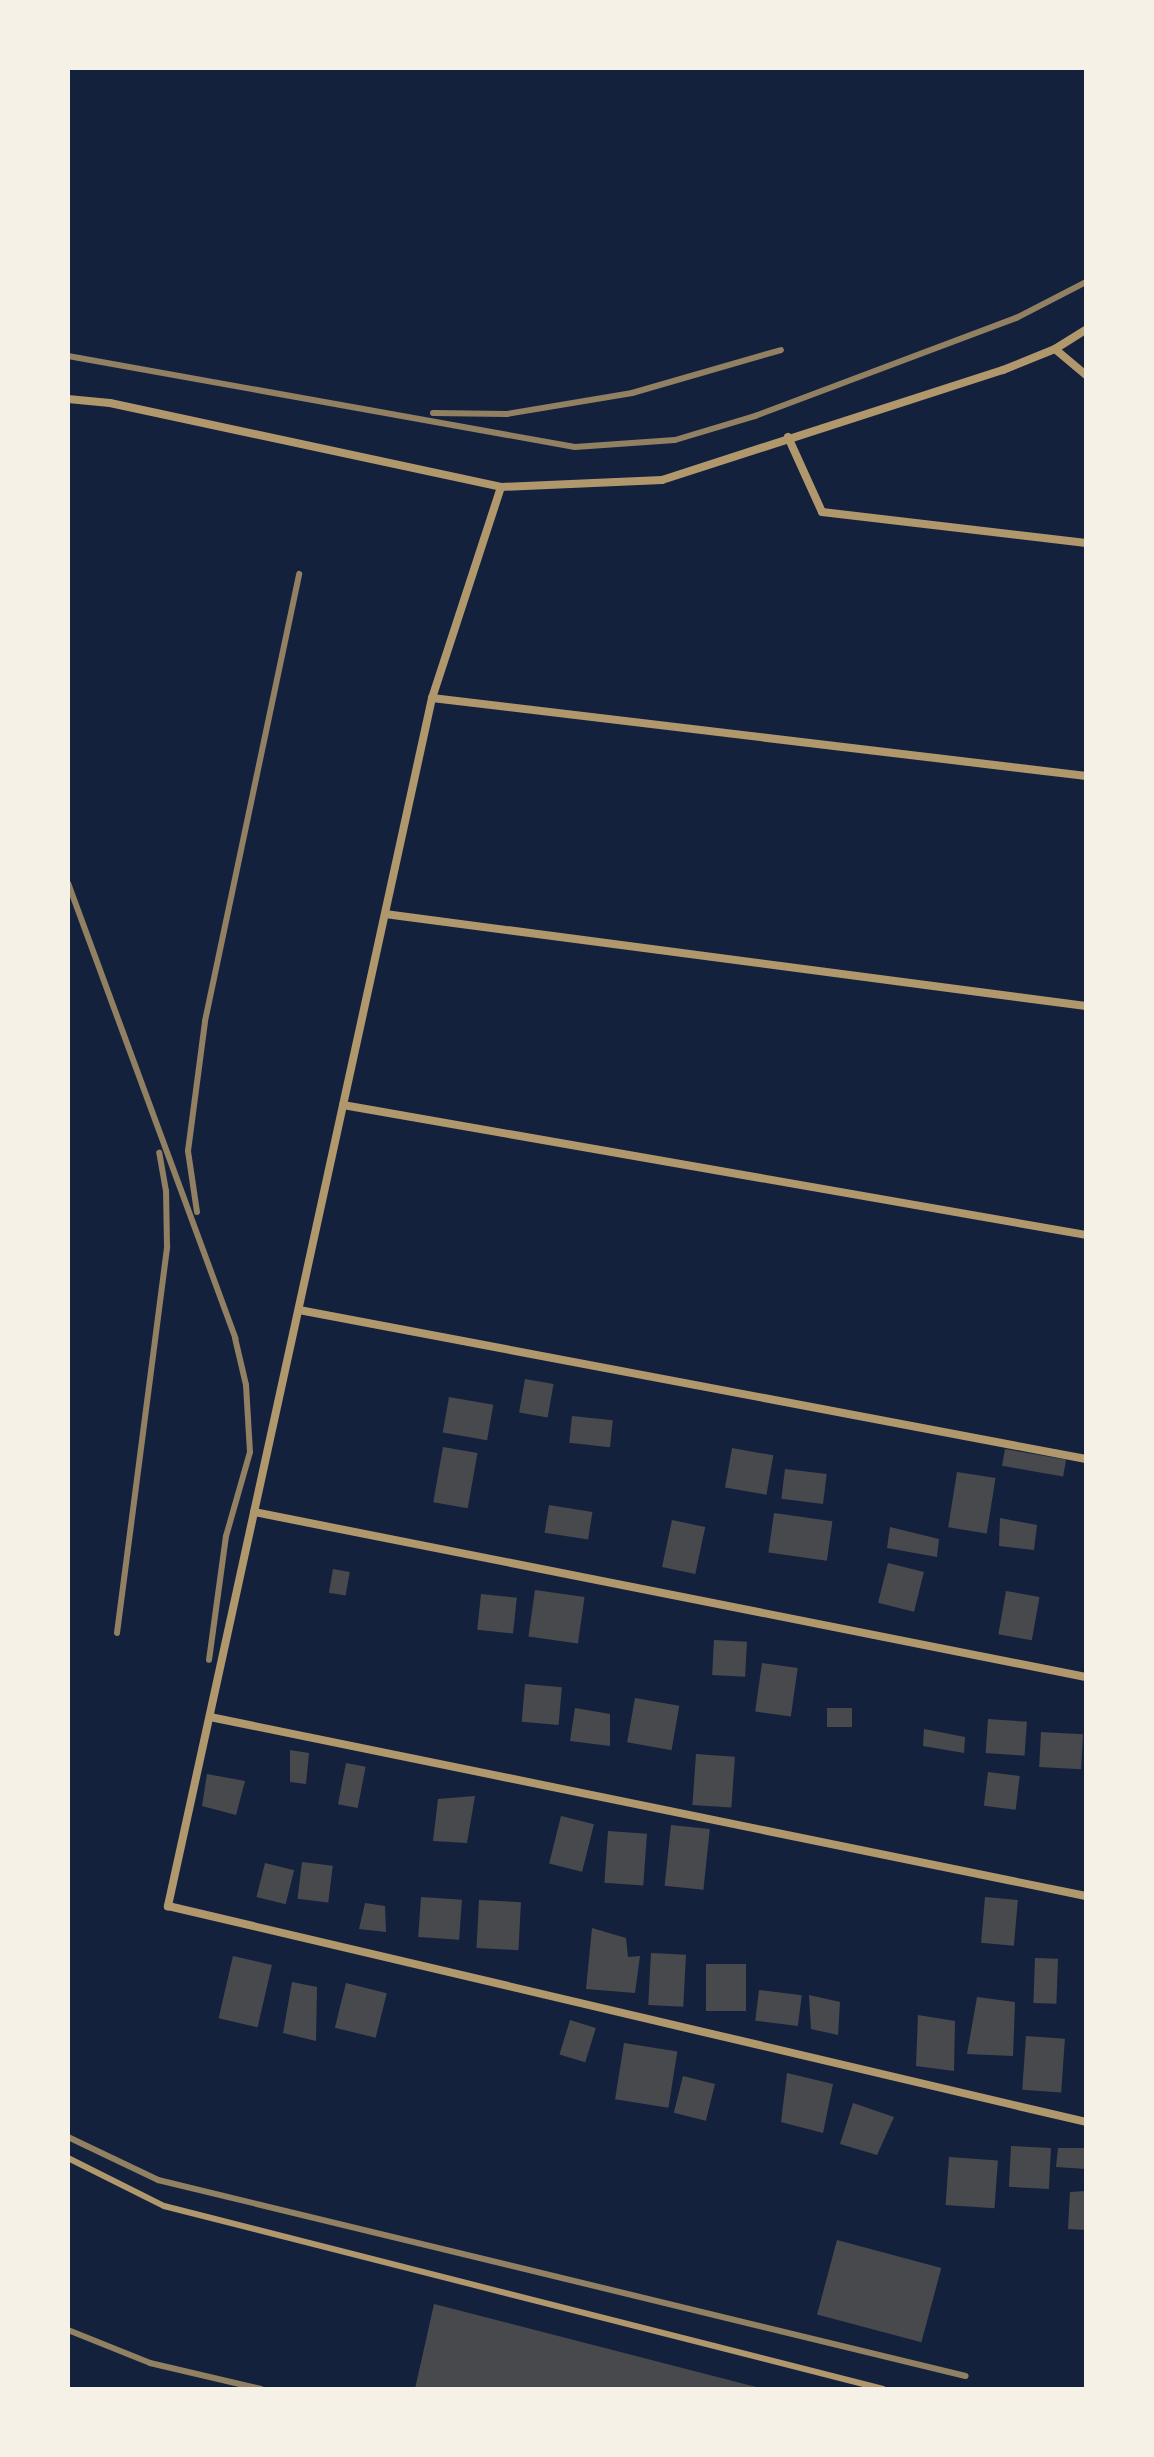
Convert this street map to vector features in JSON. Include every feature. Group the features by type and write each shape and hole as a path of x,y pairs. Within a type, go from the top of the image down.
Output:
{"street":[{"path":"68,399 110,403 501,487 662,480 1003,370 1055,349 1086,330"},
{"path":"1055,349 1086,375"},
{"path":"788,437 822,512 1086,543"},
{"path":"501,487 432,698 168,1906 1086,2122"},
{"path":"432,698 1086,776"},
{"path":"385,914 1086,1006"},
{"path":"343,1105 1086,1235"},
{"path":"299,1310 1086,1459"},
{"path":"254,1512 1086,1677"},
{"path":"210,1717 1086,1896"}],"lane":[{"path":"68,2158 164,2206 883,2389"}],"building":[{"path":"525,1379 554,1384 548,1418 519,1412"},
{"path":"449,1397 493,1405 487,1440 443,1432"},
{"path":"572,1416 613,1420 610,1447 569,1443"},
{"path":"443,1447 477,1453 468,1508 433,1502"},
{"path":"732,1448 773,1455 766,1495 725,1487"},
{"path":"1005,1449 1066,1460 1063,1477 1002,1466"},
{"path":"785,1469 827,1474 823,1504 781,1499"},
{"path":"957,1472 996,1478 987,1533 948,1527"},
{"path":"549,1505 592,1512 588,1540 545,1533"},
{"path":"774,1513 832,1521 827,1561 768,1553"},
{"path":"1000,1518 1037,1525 1034,1550 999,1546"},
{"path":"672,1520 705,1527 695,1574 662,1567"},
{"path":"890,1527 939,1539 937,1557 887,1548"},
{"path":"888,1563 924,1572 914,1612 878,1603"},
{"path":"333,1569 350,1572 346,1596 329,1593"},
{"path":"535,1590 585,1597 578,1644 528,1637"},
{"path":"1006,1591 1039,1597 1032,1640 998,1634"},
{"path":"481,1594 517,1598 513,1634 477,1630"},
{"path":"714,1640 747,1642 745,1677 712,1675"},
{"path":"762,1663 798,1668 791,1717 755,1712"},
{"path":"525,1684 562,1687 559,1725 522,1722"},
{"path":"635,1698 679,1706 672,1750 627,1742"},
{"path":"575,1708 610,1714 610,1746 570,1741"},
{"path":"827,1708 852,1708 852,1727 827,1727"},
{"path":"988,1719 1027,1722 1025,1756 986,1753"},
{"path":"924,1729 965,1737 964,1753 923,1746"},
{"path":"1041,1732 1083,1734 1081,1769 1039,1767"},
{"path":"290,1750 309,1753 306,1784 290,1782"},
{"path":"696,1754 735,1757 731,1808 692,1805"},
{"path":"346,1763 366,1767 358,1808 338,1804"},
{"path":"988,1772 1020,1776 1016,1810 984,1806"},
{"path":"207,1774 245,1781 236,1815 202,1806"},
{"path":"475,1796 467,1843 433,1841 438,1799"},
{"path":"561,1816 594,1824 582,1872 549,1864"},
{"path":"671,1825 710,1829 703,1890 665,1886"},
{"path":"608,1831 647,1834 643,1886 604,1883"},
{"path":"302,1862 333,1866 328,1903 297,1899"},
{"path":"265,1863 294,1870 286,1904 257,1897"},
{"path":"421,1897 462,1900 459,1940 418,1937"},
{"path":"985,1897 1018,1900 1014,1946 981,1943"},
{"path":"479,1900 521,1902 518,1950 476,1948"},
{"path":"365,1903 385,1906 386,1932 359,1929"},
{"path":"592,1928 626,1938 628,1957 640,1956 635,1993 586,1989"},
{"path":"651,1953 686,1955 683,2007 648,2005"},
{"path":"233,1956 272,1965 258,2027 219,2018"},
{"path":"1035,1958 1058,1959 1056,2004 1033,2003"},
{"path":"706,1964 746,1964 746,2011 706,2011"},
{"path":"292,1982 317,1987 316,2041 283,2033"},
{"path":"346,1983 387,1993 376,2038 335,2028"},
{"path":"759,1990 802,1995 798,2026 755,2021"},
{"path":"809,1995 840,2002 838,2035 811,2029"},
{"path":"977,1997 1015,2002 1013,2056 967,2054"},
{"path":"918,2015 955,2021 954,2071 916,2066"},
{"path":"570,2020 596,2028 585,2062 559,2054"},
{"path":"1026,2036 1065,2039 1061,2093 1022,2090"},
{"path":"624,2043 677,2051 668,2108 615,2099"},
{"path":"787,2073 833,2084 823,2133 781,2122"},
{"path":"683,2076 715,2084 706,2121 674,2113"},
{"path":"853,2103 894,2117 877,2155 840,2144"},
{"path":"1011,2146 1051,2148 1049,2189 1009,2187"},
{"path":"1058,2148 1086,2148 1086,2169 1056,2167"},
{"path":"949,2157 998,2160 995,2208 946,2205"},
{"path":"1086,2191 1086,2230 1068,2229 1070,2192"},
{"path":"837,2240 941,2268 921,2342 817,2314"},
{"path":"434,2304 760,2388 760,2389 415,2389"}],"railway":[{"path":"68,356 575,447 675,440 755,416 1016,318 1086,282"},
{"path":"433,413 507,414 632,393 781,350"},
{"path":"197,1212 188,1151 205,1021 299,574"},
{"path":"68,883 235,1338 246,1385 250,1452 226,1536 209,1660"},
{"path":"117,1633 167,1246 166,1191 159,1153"},
{"path":"68,2137 158,2180 966,2376"},
{"path":"68,2330 150,2363 261,2389"}]}
